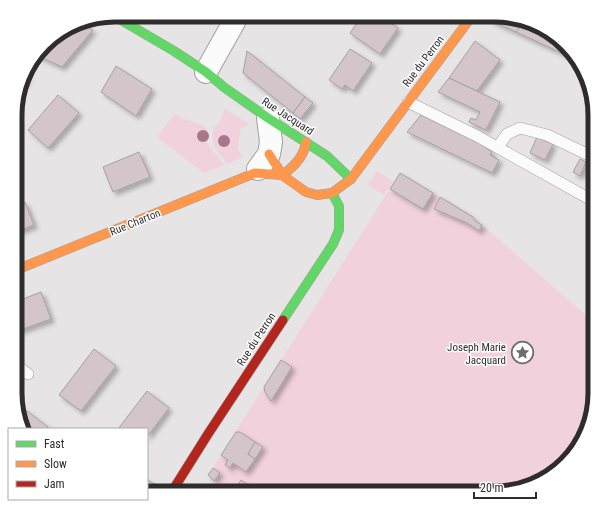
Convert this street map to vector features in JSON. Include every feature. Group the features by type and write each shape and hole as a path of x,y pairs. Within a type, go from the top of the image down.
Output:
{"street":[{"name":"Rue Jacquard","path":"124,22 206,72 268,118 327,156 351,179"},
{"path":"206,72 234,22"},
{"name":"Rue du Perron","path":"351,179 468,22"},
{"path":"255,173 269,154 271,142 268,118"},
{"path":"282,175 293,167 305,150 306,142"},
{"path":"269,154 282,175 306,192 317,195 332,193 351,179"},
{"name":"Rue Charton","path":"22,268 255,173 282,175"},
{"name":"Rue du Perron","path":"175,486 333,244 339,230 339,206 332,193"}],"lane":[{"path":"408,102 498,147 588,198"},
{"path":"498,147 507,134 520,128 548,135 588,155"},
{"path":"22,369 28,374"}],"shaded area":[{"path":"225,109 248,123 247,126 241,128 240,130 238,148 243,157 227,164 216,148 212,135 213,129 219,123"},
{"path":"176,113 179,117 204,126 207,129 207,142 224,165 204,173 157,137"},
{"path":"377,171 393,181 384,195 368,185"},
{"path":"400,173 473,217 475,221 482,225 588,317 588,399 581,429 569,450 561,459 542,474 531,479 519,483 495,486 220,486 208,475"}],"building":[{"path":"358,22 389,22 398,28 380,54 350,33"},
{"path":"494,22 521,26 516,32"},
{"path":"521,26 536,32 547,38 567,56 516,32"},
{"path":"86,27 93,30 62,67 41,58 49,49 68,34"},
{"path":"475,41 500,60 477,91 449,78"},
{"path":"350,49 372,63 353,91 345,85 342,89 329,80"},
{"path":"247,51 305,97 293,113 243,73"},
{"path":"116,66 152,89 136,116 101,92"},
{"path":"449,78 500,102 486,130 469,122 471,118 476,120 480,112 438,92"},
{"path":"58,95 79,113 48,148 28,130"},
{"path":"305,97 313,103 300,119 293,113"},
{"path":"421,115 479,143 492,152 490,155 499,160 492,173 407,132"},
{"path":"537,137 553,144 545,160 530,153"},
{"path":"139,152 150,177 113,192 103,167"},
{"path":"580,159 586,162 580,176 573,172"},
{"path":"400,173 433,193 423,209 390,189"},
{"path":"440,197 473,217 475,221 482,225 479,231 467,223 434,209"},
{"path":"25,202 34,225 22,230 22,203"},
{"path":"41,292 51,319 22,329 22,299"},
{"path":"94,349 116,366 81,411 59,395"},
{"path":"281,360 292,367 271,401 265,392 264,387"},
{"path":"147,391 169,408 148,436 148,428 119,428"},
{"path":"24,408 48,427 29,428"},
{"path":"236,432 240,432 255,442 248,454 255,459 246,472 233,463 230,468 225,465 228,460 221,455"},
{"path":"255,442 263,447 255,459 248,454"},
{"path":"213,468 220,473 214,481 208,475"},
{"path":"148,480 157,486 148,486"},
{"path":"241,480 248,485 248,486 237,486"}],"traffic: fast":[{"path":"124,22 206,72 225,88 268,118 327,156 351,179"},
{"path":"283,320 333,244 339,230 339,206 332,193"}],"traffic: slow":[{"path":"269,154 282,175 306,192 317,195 332,193 351,179 468,22"},
{"path":"22,268 255,173 282,175 291,169 301,157 306,142"}],"traffic: jam":[{"path":"175,486 283,320"}],"place":[{"name":"Joseph Marie Jacquard","path":"522,353"}]}
